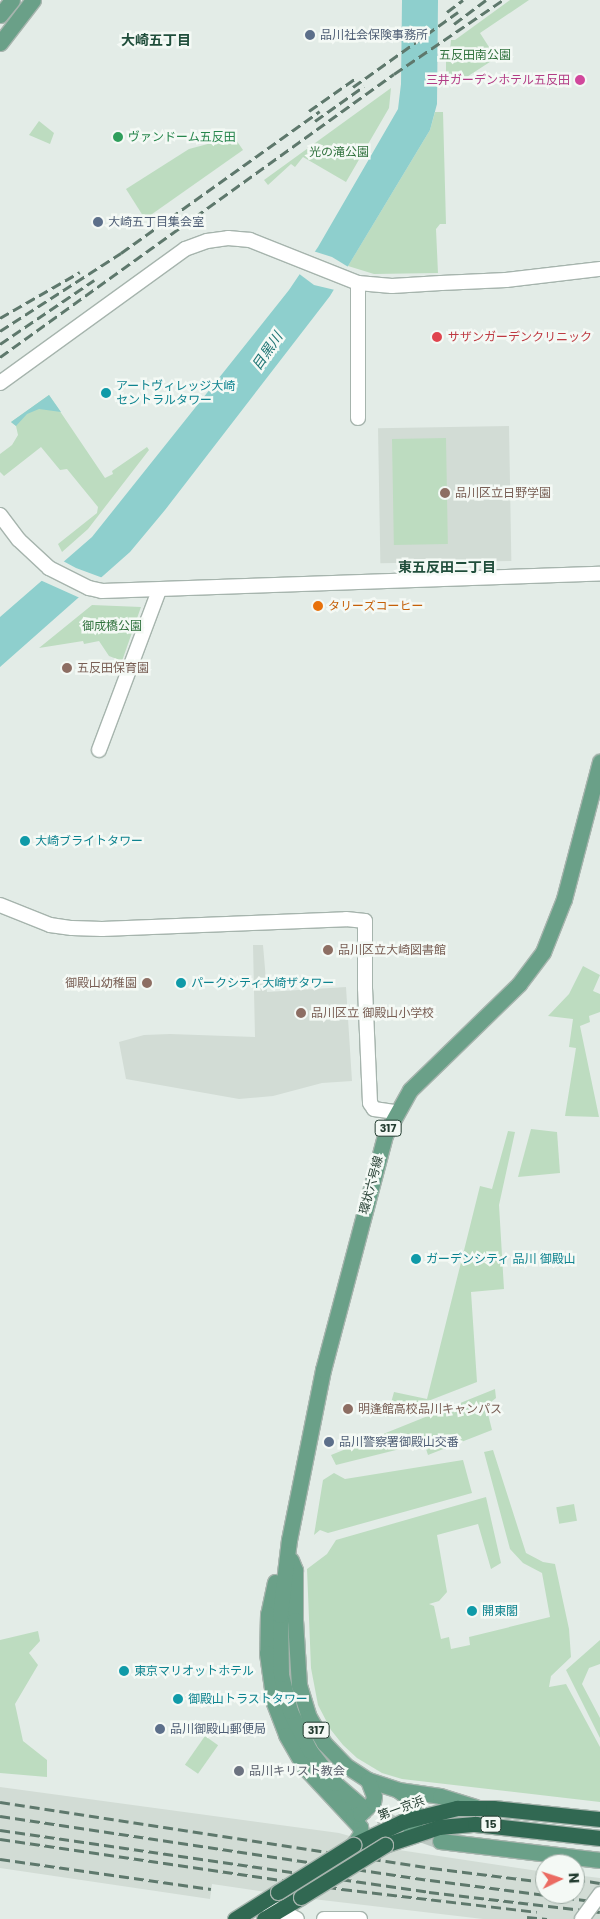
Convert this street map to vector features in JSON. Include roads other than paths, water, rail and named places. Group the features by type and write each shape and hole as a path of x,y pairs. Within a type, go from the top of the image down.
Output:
{"highway":[{"name":"第一京浜","path":"235,1919 353,1845 414,1817 437,1811 475,1807 600,1818"},
{"name":"15","path":"264,1919 385,1845 439,1827 474,1824 600,1838"}],"main road":[{"path":"0,15 12,0"},
{"path":"3,35 34,0"},
{"name":"環状六号線","path":"288,1551 299,1483 323,1370 381,1147 396,1112 410,1090 519,984 543,952 564,899 600,762"},
{"name":"317","path":"288,1551 295,1570 296,1659 299,1685 306,1708 316,1729 336,1756 368,1780 398,1790 440,1796 475,1807"},
{"name":"317","path":"288,1551 280,1615 280,1654 285,1694 298,1731 310,1752 354,1810 361,1830 359,1838 353,1845"},
{"path":"354,1810 360,1814 373,1802 374,1796 368,1780"},
{"path":"398,1790 410,1799 414,1826 409,1836"},
{"path":"440,1841 600,1860"}],"street":[{"path":"0,382 185,249 207,241 228,238 242,239 358,283 412,285 506,280 600,269"},
{"path":"358,283 358,418"},
{"path":"0,515 19,540 52,569 89,588 102,591 600,574"},
{"path":"99,750 159,590"},
{"path":"0,905 50,925 72,928 102,929 346,919 365,921 365,988 370,1103 374,1109 396,1112"},
{"path":"582,1919 600,1894"},
{"path":"256,1906 279,1910 297,1919"},
{"path":"591,1919 600,1907"},
{"path":"324,1919 360,1919"}],"water":[{"name":"目黒川","path":"402,0 438,0 437,104 430,130 330,296 165,510 130,552 0,667 0,617 92,537 289,290 318,247 398,109 401,84"},
{"path":"49,395 61,412 39,409 27,414 16,426 11,422"}],"tunnel":[{"path":"360,1805 401,1827 440,1841"}],"railway":[{"path":"447,12 463,0"},
{"path":"454,24 486,0"},
{"path":"0,357 394,74 503,0"},
{"path":"353,87 458,12"},
{"path":"309,111 356,78"},
{"path":"315,121 364,86"},
{"path":"0,331 121,253 320,111"},
{"path":"0,318 80,272"},
{"path":"0,344 94,280"},
{"path":"0,1802 432,1868 535,1881"},
{"path":"0,1816 430,1880 600,1902"},
{"path":"0,1830 429,1892 600,1912"},
{"path":"0,1839 342,1889 537,1912"},
{"path":"0,1859 211,1889"},
{"path":"585,1881 600,1883"},
{"path":"527,1917 547,1919"}],"place":[{"name":"品川社会保険事務所","path":"310,35"},
{"name":"三井ガーデンホテル五反田","path":"580,80"},
{"name":"ヴァンドーム五反田","path":"118,137"},
{"name":"大崎五丁目集会室","path":"98,222"},
{"name":"サザンガーデンクリニック","path":"437,337"},
{"name":"アートヴィレッジ大崎 セントラルタワー","path":"106,393"},
{"name":"品川区立日野学園","path":"445,493"},
{"name":"タリーズコーヒー","path":"318,606"},
{"name":"五反田保育園","path":"67,668"},
{"name":"大崎ブライトタワー","path":"25,841"},
{"name":"品川区立大崎図書館","path":"328,950"},
{"name":"御殿山幼稚園","path":"147,983"},
{"name":"パークシティ大崎ザタワー","path":"181,983"},
{"name":"品川区立 御殿山小学校","path":"301,1013"},
{"name":"ガーデンシティ 品川 御殿山","path":"416,1259"},
{"name":"明逢館高校品川キャンパス","path":"348,1409"},
{"name":"品川警察署御殿山交番","path":"329,1442"},
{"name":"開東閣","path":"472,1611"},
{"name":"東京マリオットホテル","path":"124,1671"},
{"name":"御殿山トラストタワー","path":"178,1699"},
{"name":"品川御殿山郵便局","path":"160,1729"},
{"name":"品川キリスト教会","path":"239,1771"}],"district":[{"name":"大崎五丁目","path":"156,40"},
{"name":"東五反田二丁目","path":"447,567"}],"park label":[{"name":"五反田南公園","path":"475,55"},
{"name":"光の滝公園","path":"339,152"},
{"name":"御成橋公園","path":"112,626"}]}
